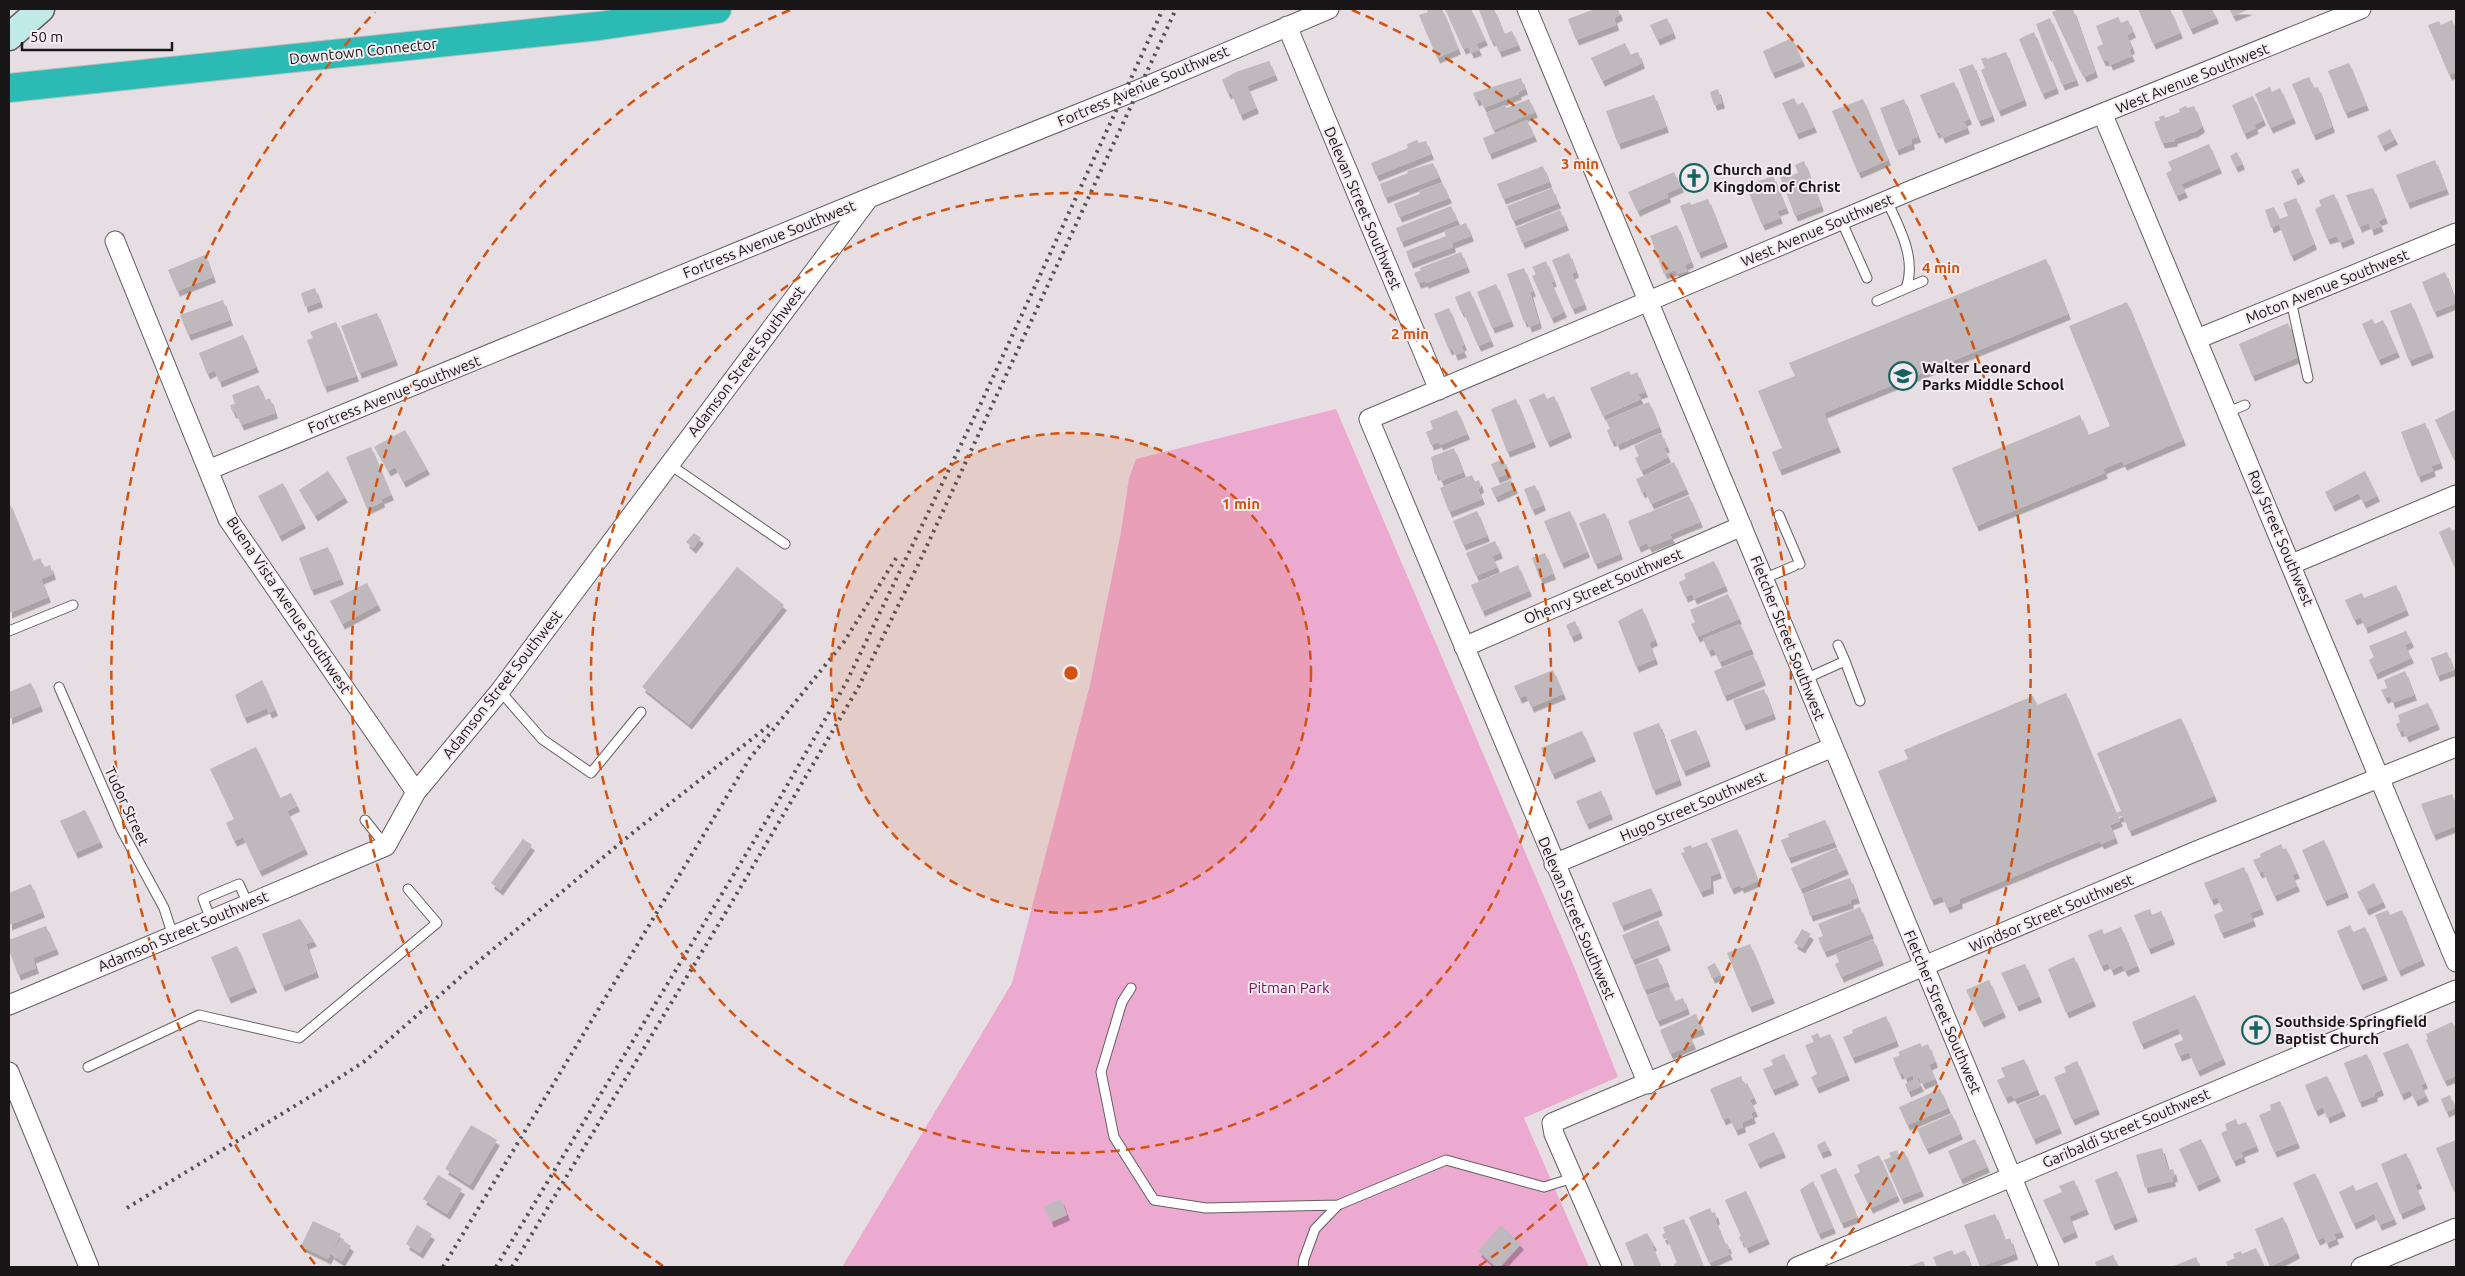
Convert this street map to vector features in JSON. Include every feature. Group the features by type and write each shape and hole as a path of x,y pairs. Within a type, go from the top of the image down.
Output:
{"highway":[{"name":"Downtown Connector","path":"9,88 599,26 717,9"}],"main road":[{"path":"9,37 41,9"}],"street":[{"name":"Fortress Avenue Southwest","path":"208,470 868,198 1140,89 1329,9"},
{"name":"Fletcher Street Southwest","path":"1527,9 2049,1267"},
{"name":"West Avenue Southwest","path":"1408,512 1369,419 1887,200 2103,115 2361,9"},
{"name":"Delevan Street Southwest","path":"1287,26 1439,390"},
{"name":"Roy Street Southwest","path":"2103,115 2292,564 2456,962"},
{"name":"Adamson Street Southwest","path":"9,1005 386,846 416,792 500,691 868,198"},
{"name":"Moton Avenue Southwest","path":"2197,339 2456,233"},
{"name":"Buena Vista Avenue Southwest","path":"115,241 228,519 416,792"},
{"path":"2292,564 2456,495"},
{"name":"Delevan Street Southwest","path":"1408,512 1554,864 1648,1084"},
{"name":"Ohenry Street Southwest","path":"1464,646 1742,526"},
{"name":"Windsor Street Southwest","path":"1648,1084 2194,852 2456,747"},
{"name":"Hugo Street Southwest","path":"1554,864 1833,748"},
{"name":"Garibaldi Street Southwest","path":"1797,1267 2456,990"},
{"path":"9,1072 89,1267"},
{"path":"1612,1267 1573,1178 1552,1123 1648,1084"},
{"path":"2361,1267 2456,1228"}],"lane":[{"path":"1887,200 1909,256 1910,277 1906,288"},
{"path":"1841,220 1867,278"},
{"path":"1877,300 1923,281"},
{"path":"2291,301 2308,378"},
{"path":"2228,412 2245,405"},
{"path":"669,464 785,544"},
{"path":"1763,579 1797,565 1778,515"},
{"path":"9,631 73,605"},
{"path":"1838,644 1860,701"},
{"path":"1804,679 1845,661"},
{"name":"Tudor Street","path":"58,687 121,829 164,908 173,936"},
{"path":"500,691 542,739 591,773 641,712"},
{"path":"365,820 386,846"},
{"path":"88,1067 199,1015 299,1038 437,923 408,890"},
{"path":"1130,988 1122,1002 1101,1072 1114,1138 1154,1200 1206,1208 1338,1205 1446,1160 1544,1187 1573,1178"},
{"path":"1303,1267 1314,1229 1338,1205"}],"green space":[{"name":"Pitman Park","path":"1336,409 1575,969 1618,1077 1524,1118 1589,1267 842,1267 1012,983 1090,685 1121,532 1129,478 1136,459"}],"building":[{"path":"1426,9 1442,9 1458,49 1437,58 1419,15 1428,12"},
{"path":"1445,9 1471,9 1485,40 1476,44 1479,50 1471,53 1468,47 1463,49"},
{"path":"1494,9 1504,34 1512,31 1518,45 1499,52 1494,40 1491,41 1479,10"},
{"path":"1595,9 1618,9 1620,15 1614,18 1616,25 1576,40 1568,19"},
{"path":"2059,9 2073,9 2095,72 2084,77 2080,71 2052,12"},
{"path":"2138,9 2170,9 2180,33 2153,44"},
{"path":"2181,9 2212,9 2216,18 2190,29"},
{"path":"2229,9 2250,9 2233,16"},
{"path":"2118,17 2121,23 2128,20 2133,32 2127,35 2132,48 2129,50 2132,56 2110,65 2108,60 2103,61 2097,47 2103,44 2096,26"},
{"path":"1667,18 1673,33 1657,40 1650,25"},
{"path":"2050,18 2076,80 2062,85 2050,55 2048,56 2036,24"},
{"path":"2452,20 2456,29 2456,72 2449,75 2428,25 2439,21 2441,25"},
{"path":"2034,32 2056,88 2042,94 2019,39"},
{"path":"1792,38 1802,61 1772,73 1763,51"},
{"path":"1625,43 1630,55 1638,52 1642,63 1602,81 1591,58"},
{"path":"2006,52 2024,100 1998,111 1981,70 1985,68 1981,59 1986,57 1987,59"},
{"path":"1269,61 1275,75 1247,86 1256,108 1240,115 1231,92 1228,94 1222,80 1236,72"},
{"path":"2349,63 2366,105 2345,113 2328,71"},
{"path":"1973,64 1992,116 1978,121 1959,69"},
{"path":"2309,77 2314,88 2318,87 2332,127 2313,135 2292,84"},
{"path":"1521,78 1525,89 1518,92 1519,94 1484,108 1480,99 1476,101 1473,93"},
{"path":"1954,82 1969,119 1964,121 1967,128 1942,138 1940,132 1936,133 1920,95"},
{"path":"2270,87 2272,92 2280,88 2293,118 2270,128 2255,94"},
{"path":"1718,89 1722,103 1714,105 1710,92"},
{"path":"1654,95 1666,127 1618,144 1606,111"},
{"path":"2253,96 2263,120 2254,125 2256,128 2244,134 2232,105"},
{"path":"1794,98 1797,105 1803,102 1814,127 1796,134 1782,103"},
{"path":"1529,99 1535,112 1493,130 1486,113 1505,105 1506,108"},
{"path":"1863,99 1888,160 1858,173 1832,111"},
{"path":"1904,99 1918,137 1911,139 1912,144 1896,150 1880,108"},
{"path":"2186,106 2187,108 2194,106 2202,127 2193,133 2174,139 2175,141 2162,143 2154,122 2160,120 2159,117 2164,115 2165,118 2180,112 2179,109"},
{"path":"1527,120 1534,136 1489,154 1483,138"},
{"path":"2390,129 2395,139 2382,146 2377,136"},
{"path":"1417,140 1419,143 1426,141 1431,154 1376,176 1371,163 1408,148 1407,144"},
{"path":"2209,144 2219,168 2181,184 2185,192 2176,196 2166,173 2172,170 2168,162"},
{"path":"2237,152 2242,164 2235,167 2230,156"},
{"path":"2435,160 2446,189 2407,203 2396,175"},
{"path":"1804,161 1821,206 1795,216 1778,171 1789,167 1792,175 1798,173 1795,165"},
{"path":"1433,163 1439,177 1385,198 1380,184 1408,173 1407,171"},
{"path":"1543,166 1549,182 1503,199 1497,184"},
{"path":"2298,168 2302,176 2295,180 2291,171"},
{"path":"1674,172 1681,187 1667,193 1668,197 1637,211 1628,192"},
{"path":"1773,176 1786,208 1777,211 1780,218 1762,225 1746,186"},
{"path":"1442,182 1449,198 1399,217 1394,204 1420,194 1419,191"},
{"path":"1552,188 1558,203 1513,221 1507,206"},
{"path":"2373,188 2385,218 2378,221 2381,226 2371,230 2369,223 2359,227 2346,195"},
{"path":"2334,194 2352,238 2340,243 2337,236 2327,239 2315,209 2321,206 2319,200"},
{"path":"2296,198 2314,244 2291,256 2279,224 2271,228 2265,210 2274,207 2279,219 2288,216 2283,203"},
{"path":"1708,199 1725,242 1698,253 1680,206 1690,202 1691,205"},
{"path":"1451,206 1457,220 1401,242 1396,228"},
{"path":"1560,210 1566,225 1522,243 1516,228"},
{"path":"1466,223 1471,236 1452,243 1453,247 1410,263 1406,251 1446,236 1444,231"},
{"path":"1677,225 1691,262 1685,265 1687,271 1677,274 1675,270 1664,274 1650,236"},
{"path":"1461,252 1467,267 1426,283 1425,281 1418,283 1414,273 1421,270 1420,268"},
{"path":"1569,253 1576,272 1572,274 1584,304 1572,309 1552,260"},
{"path":"205,255 213,277 177,291 168,270"},
{"path":"2046,259 2068,314 1824,413 1838,447 1779,470 1772,452 1782,448 1758,391 1795,376 1789,363"},
{"path":"1546,261 1554,281 1551,282 1564,312 1551,318 1532,276 1536,274 1532,267"},
{"path":"1524,268 1533,291 1530,292 1539,323 1529,327 1527,321 1524,322 1507,274"},
{"path":"2445,272 2456,303 2434,312 2422,282"},
{"path":"1496,284 1511,321 1492,328 1477,292"},
{"path":"315,288 320,302 305,307 301,293"},
{"path":"1470,291 1491,341 1478,346 1455,297"},
{"path":"223,300 230,320 188,335 180,315"},
{"path":"2127,302 2183,440 2124,465 2122,461 2103,469 2105,473 1976,526 1952,468 2080,415 2088,435 2110,426 2069,326"},
{"path":"2411,303 2431,352 2409,361 2390,311"},
{"path":"1449,308 1464,345 1461,346 1464,352 1455,355 1452,348 1449,350 1434,314"},
{"path":"377,313 395,360 359,373 341,326"},
{"path":"2372,319 2375,324 2383,320 2397,352 2378,360 2362,324"},
{"path":"336,322 356,376 324,387 307,340 313,338 310,332"},
{"path":"2288,323 2301,356 2252,376 2239,344"},
{"path":"243,335 256,367 219,382 215,370 207,374 199,353"},
{"path":"1629,371 1631,375 1637,372 1645,392 1638,394 1641,399 1603,416 1590,388"},
{"path":"259,385 265,400 270,398 275,413 241,425 230,405 235,404 232,395"},
{"path":"1544,393 1547,399 1554,396 1569,432 1547,442 1529,400"},
{"path":"1516,399 1533,442 1507,452 1491,409"},
{"path":"1649,402 1659,427 1617,445 1615,440 1611,441 1607,430 1610,429 1606,420"},
{"path":"1457,410 1467,434 1440,445 1439,442 1431,445 1426,432 1433,429 1430,421"},
{"path":"2455,410 2456,456 2453,458 2435,420"},
{"path":"2425,423 2440,463 2431,466 2433,471 2418,477 2401,432"},
{"path":"405,430 427,469 403,482 395,467 388,471 374,447"},
{"path":"1661,433 1667,447 1664,448 1668,457 1641,471 1635,458 1639,456 1634,446"},
{"path":"371,447 391,495 381,499 382,502 367,509 346,457"},
{"path":"1454,448 1463,472 1441,481 1438,474 1435,475 1431,457"},
{"path":"1503,459 1509,473 1497,478 1491,464"},
{"path":"1674,462 1686,489 1651,504 1645,491 1642,493 1636,479"},
{"path":"328,471 345,497 315,516 299,490"},
{"path":"2365,471 2377,496 2363,503 2359,493 2332,506 2325,492"},
{"path":"1472,475 1475,482 1479,480 1481,487 1478,489 1482,499 1449,512 1440,488"},
{"path":"1511,480 1515,488 1495,497 1491,488"},
{"path":"283,483 303,523 279,536 258,496"},
{"path":"1535,485 1543,505 1532,510 1524,489"},
{"path":"1689,496 1700,522 1670,534 1672,538 1649,547 1647,543 1638,547 1628,521"},
{"path":"9,502 33,561 40,558 44,567 50,565 53,574 41,579 48,597 9,613"},
{"path":"1477,511 1487,536 1463,545 1453,521"},
{"path":"1570,511 1587,552 1561,563 1544,521"},
{"path":"1605,513 1620,554 1595,564 1579,523"},
{"path":"2450,527 2452,531 2456,529 2456,571 2439,532"},
{"path":"694,533 701,538 693,548 686,542"},
{"path":"1495,541 1500,553 1492,556 1497,567 1476,576 1466,553"},
{"path":"328,547 341,579 311,590 299,558"},
{"path":"1545,553 1553,574 1540,579 1532,558"},
{"path":"1714,561 1725,586 1694,599 1692,594 1685,597 1679,582 1686,579 1684,574"},
{"path":"1518,565 1529,591 1482,611 1471,585"},
{"path":"737,567 784,605 689,724 642,687"},
{"path":"367,583 378,605 342,624 330,601"},
{"path":"2396,585 2406,610 2365,628 2361,617 2354,620 2345,600 2362,593 2364,598"},
{"path":"1728,594 1739,619 1697,637 1691,624 1695,622 1690,610"},
{"path":"1642,608 1655,640 1649,643 1655,659 1636,667 1618,621"},
{"path":"1575,621 1580,633 1571,637 1566,625"},
{"path":"1740,624 1751,649 1719,662 1714,649 1708,651 1703,639"},
{"path":"2406,631 2411,642 2405,645 2411,658 2375,674 2369,660 2374,657 2369,646"},
{"path":"2447,652 2454,670 2437,676 2431,658"},
{"path":"1753,655 1763,680 1724,696 1714,671"},
{"path":"1553,670 1563,694 1531,707 1526,695 1519,698 1514,686"},
{"path":"2405,671 2414,695 2392,703 2390,696 2385,698 2381,690 2387,688 2384,680"},
{"path":"262,680 275,710 269,713 267,708 244,718 235,695"},
{"path":"31,683 40,706 9,719 9,692"},
{"path":"1764,689 1773,714 1743,725 1733,700"},
{"path":"2066,693 2116,813 2121,811 2097,753 2181,718 2214,796 2129,831 2123,816 2118,817 2120,821 2110,825 2115,838 2101,844 2100,841 1959,899 1960,903 1947,908 1942,896 1931,900 1878,771 1908,759 1904,750 2033,696 2037,705"},
{"path":"2428,703 2437,724 2406,737 2403,730 2399,732 2396,724 2400,722 2398,715"},
{"path":"1659,723 1679,780 1653,790 1633,733"},
{"path":"1696,730 1708,761 1683,771 1670,740"},
{"path":"1582,731 1593,756 1552,774 1541,748"},
{"path":"256,747 280,798 291,793 297,806 287,811 305,849 259,871 243,837 234,841 226,823 234,819 210,769"},
{"path":"1601,791 1610,814 1586,824 1576,801"},
{"path":"2452,794 2456,804 2456,826 2433,835 2421,804"},
{"path":"85,810 100,842 75,853 60,821"},
{"path":"1825,820 1834,842 1788,858 1781,840 1789,837 1788,834"},
{"path":"1737,829 1758,881 1741,888 1740,885 1731,889 1711,839"},
{"path":"523,839 532,845 500,890 491,883"},
{"path":"2324,840 2346,892 2324,901 2302,850"},
{"path":"1707,842 1719,873 1710,876 1711,888 1700,892 1681,853 1685,852 1683,848 1691,845 1692,848"},
{"path":"2281,844 2283,849 2286,848 2297,873 2292,875 2297,886 2274,896 2263,871 2259,873 2253,860 2261,857 2260,854"},
{"path":"1837,848 1846,869 1800,889 1791,868"},
{"path":"2244,867 2261,909 2250,913 2253,921 2221,933 2214,915 2223,911 2217,897 2211,900 2204,883"},
{"path":"1850,878 1857,898 1850,900 1851,903 1810,916 1803,894"},
{"path":"2374,883 2383,902 2366,910 2357,892"},
{"path":"31,884 42,912 9,925 9,893"},
{"path":"1651,888 1660,910 1621,926 1612,903"},
{"path":"1860,907 1871,934 1824,952 1818,938 1823,936 1818,924"},
{"path":"2150,909 2152,915 2161,911 2172,939 2148,949 2134,915"},
{"path":"2388,910 2390,915 2402,910 2422,960 2398,971 2375,915"},
{"path":"300,919 314,941 306,944 316,972 282,986 262,934"},
{"path":"1658,920 1668,945 1632,960 1622,935"},
{"path":"2350,925 2353,932 2365,927 2385,975 2360,985 2337,931"},
{"path":"46,926 56,949 33,958 36,968 18,975 9,950 9,940"},
{"path":"2121,927 2137,966 2125,971 2122,965 2111,970 2108,963 2101,966 2088,935 2102,929 2104,934"},
{"path":"1802,929 1811,934 1802,948 1794,943"},
{"path":"1873,939 1881,960 1841,977 1835,964 1839,962 1836,954"},
{"path":"1750,944 1772,998 1749,1007 1727,953"},
{"path":"237,946 254,987 228,998 211,957"},
{"path":"2074,957 2093,1001 2066,1013 2048,969"},
{"path":"1658,958 1667,982 1644,990 1635,966"},
{"path":"1715,963 1720,975 1712,978 1707,967"},
{"path":"2025,964 2039,997 2016,1006 2001,973"},
{"path":"1989,980 2003,1012 1981,1022 1966,990"},
{"path":"1669,987 1675,1001 1683,998 1687,1009 1657,1021 1647,996"},
{"path":"2195,995 2223,1059 2197,1071 2189,1052 2179,1056 2174,1044 2183,1040 2178,1028 2141,1044 2132,1022"},
{"path":"1696,1014 1702,1029 1689,1034 1693,1044 1670,1054 1660,1030"},
{"path":"1886,1016 1896,1041 1852,1058 1843,1037 1853,1033 1852,1030"},
{"path":"2452,1022 2456,1028 2456,1076 2444,1081 2426,1040 2428,1039 2426,1034"},
{"path":"1818,1033 1820,1038 1830,1034 1847,1075 1816,1088 1811,1077 1817,1074 1805,1045 1814,1042 1811,1036"},
{"path":"1920,1043 1922,1047 1928,1044 1935,1062 1929,1065 1935,1079 1922,1084 1919,1077 1914,1079 1913,1075 1905,1079 1903,1073 1899,1074 1893,1058 1900,1055 1898,1052"},
{"path":"2408,1043 2425,1083 2421,1085 2426,1096 2415,1101 2410,1090 2401,1095 2383,1053"},
{"path":"1784,1054 1796,1080 1772,1090 1763,1069 1773,1065 1771,1060"},
{"path":"2367,1054 2381,1090 2374,1093 2375,1096 2359,1102 2344,1063"},
{"path":"2024,1059 2037,1090 2014,1099 2012,1095 2005,1098 1997,1080 2005,1077 2001,1068"},
{"path":"2077,1061 2097,1109 2072,1120 2054,1077 2066,1072 2064,1067"},
{"path":"1741,1076 1744,1085 1747,1083 1754,1098 1750,1100 1755,1111 1751,1113 1753,1118 1742,1122 1743,1127 1735,1130 1729,1117 1723,1120 1710,1089"},
{"path":"2327,1076 2343,1111 2327,1118 2323,1107 2315,1111 2305,1085"},
{"path":"1917,1078 1921,1086 1908,1092 1905,1084"},
{"path":"1940,1089 1948,1108 1907,1125 1899,1107"},
{"path":"2045,1094 2059,1128 2033,1139 2018,1105"},
{"path":"2450,1095 2455,1108 2446,1112 2441,1099"},
{"path":"2280,1101 2297,1143 2274,1152 2259,1115 2271,1110 2270,1105"},
{"path":"1952,1114 1960,1134 1926,1149 1917,1129"},
{"path":"2236,1119 2238,1125 2246,1122 2256,1146 2241,1152 2243,1157 2233,1161 2221,1133 2227,1130 2225,1124"},
{"path":"471,1125 497,1140 470,1185 445,1169"},
{"path":"1774,1132 1783,1152 1757,1163 1748,1144"},
{"path":"1975,1139 1987,1167 1960,1179 1948,1151"},
{"path":"2201,1139 2218,1176 2196,1186 2179,1149"},
{"path":"2456,1140 2456,1191 2454,1192 2436,1148"},
{"path":"1825,1141 1829,1150 1820,1153 1817,1145"},
{"path":"2162,1148 2168,1170 2173,1169 2175,1176 2172,1177 2173,1181 2145,1188 2136,1155"},
{"path":"1897,1150 1898,1154 1904,1151 1921,1191 1901,1199 1884,1160 1891,1157 1889,1153"},
{"path":"2406,1153 2419,1183 2415,1185 2423,1204 2400,1214 2381,1164"},
{"path":"1879,1155 1897,1196 1870,1208 1854,1175 1860,1172 1857,1165"},
{"path":"1836,1168 1857,1217 1841,1223 1820,1175"},
{"path":"2117,1171 2135,1216 2112,1225 2095,1180"},
{"path":"2315,1173 2341,1232 2334,1234 2336,1239 2326,1243 2324,1237 2317,1240 2293,1183"},
{"path":"438,1175 462,1189 447,1214 423,1199"},
{"path":"2074,1180 2086,1209 2069,1216 2075,1232 2061,1238 2043,1200 2062,1192 2059,1186"},
{"path":"1813,1181 1833,1228 1818,1234 1800,1190"},
{"path":"2377,1182 2394,1219 2379,1225 2374,1214 2353,1224 2339,1192 2353,1185 2356,1191"},
{"path":"1746,1191 1767,1239 1746,1248 1743,1241 1741,1242 1739,1237 1741,1236 1725,1200"},
{"path":"1061,1199 1067,1215 1051,1222 1044,1206"},
{"path":"1710,1208 1712,1213 1715,1212 1717,1219 1715,1220 1725,1244 1727,1243 1729,1248 1727,1249 1730,1254 1709,1263 1689,1217"},
{"path":"1995,1214 2005,1240 2010,1238 2015,1254 1980,1267 1964,1225"},
{"path":"2283,1217 2297,1253 2270,1267 2255,1229"},
{"path":"1684,1219 1703,1266 1675,1267 1674,1264 1677,1263 1667,1238 1664,1239 1662,1235 1665,1233 1663,1227"},
{"path":"313,1221 341,1234 328,1259 301,1246"},
{"path":"417,1225 432,1234 420,1253 406,1244"},
{"path":"1501,1225 1521,1244 1500,1267 1496,1267 1478,1251"},
{"path":"1647,1233 1654,1245 1652,1246 1661,1267 1635,1267 1625,1243"},
{"path":"341,1239 351,1246 342,1261 331,1254"},
{"path":"2256,1248 2264,1267 2228,1267 2226,1262 2235,1258 2233,1254 2241,1251 2242,1254"},
{"path":"1952,1250 1954,1255 1965,1250 1971,1267 1937,1267 1933,1257"},
{"path":"2113,1255 2118,1267 2097,1267 2095,1262"},
{"path":"2196,1257 2200,1267 2171,1267"},
{"path":"1923,1261 1926,1267 1907,1267"}],"railway":[{"path":"496,1267 777,803 846,683 982,401 1163,9"},
{"path":"512,1267 726,912 858,688 918,565 1176,9"},
{"path":"443,1267 750,758 844,642 898,555"},
{"path":"127,1208 365,1061 473,966 630,835 772,723"}],"place":[{"name":"Church and Kingdom of Christ","path":"1694,178"},
{"name":"Walter Leonard Parks Middle School","path":"1903,376"},
{"name":"Southside Springfield Baptist Church","path":"2256,1030"}]}
